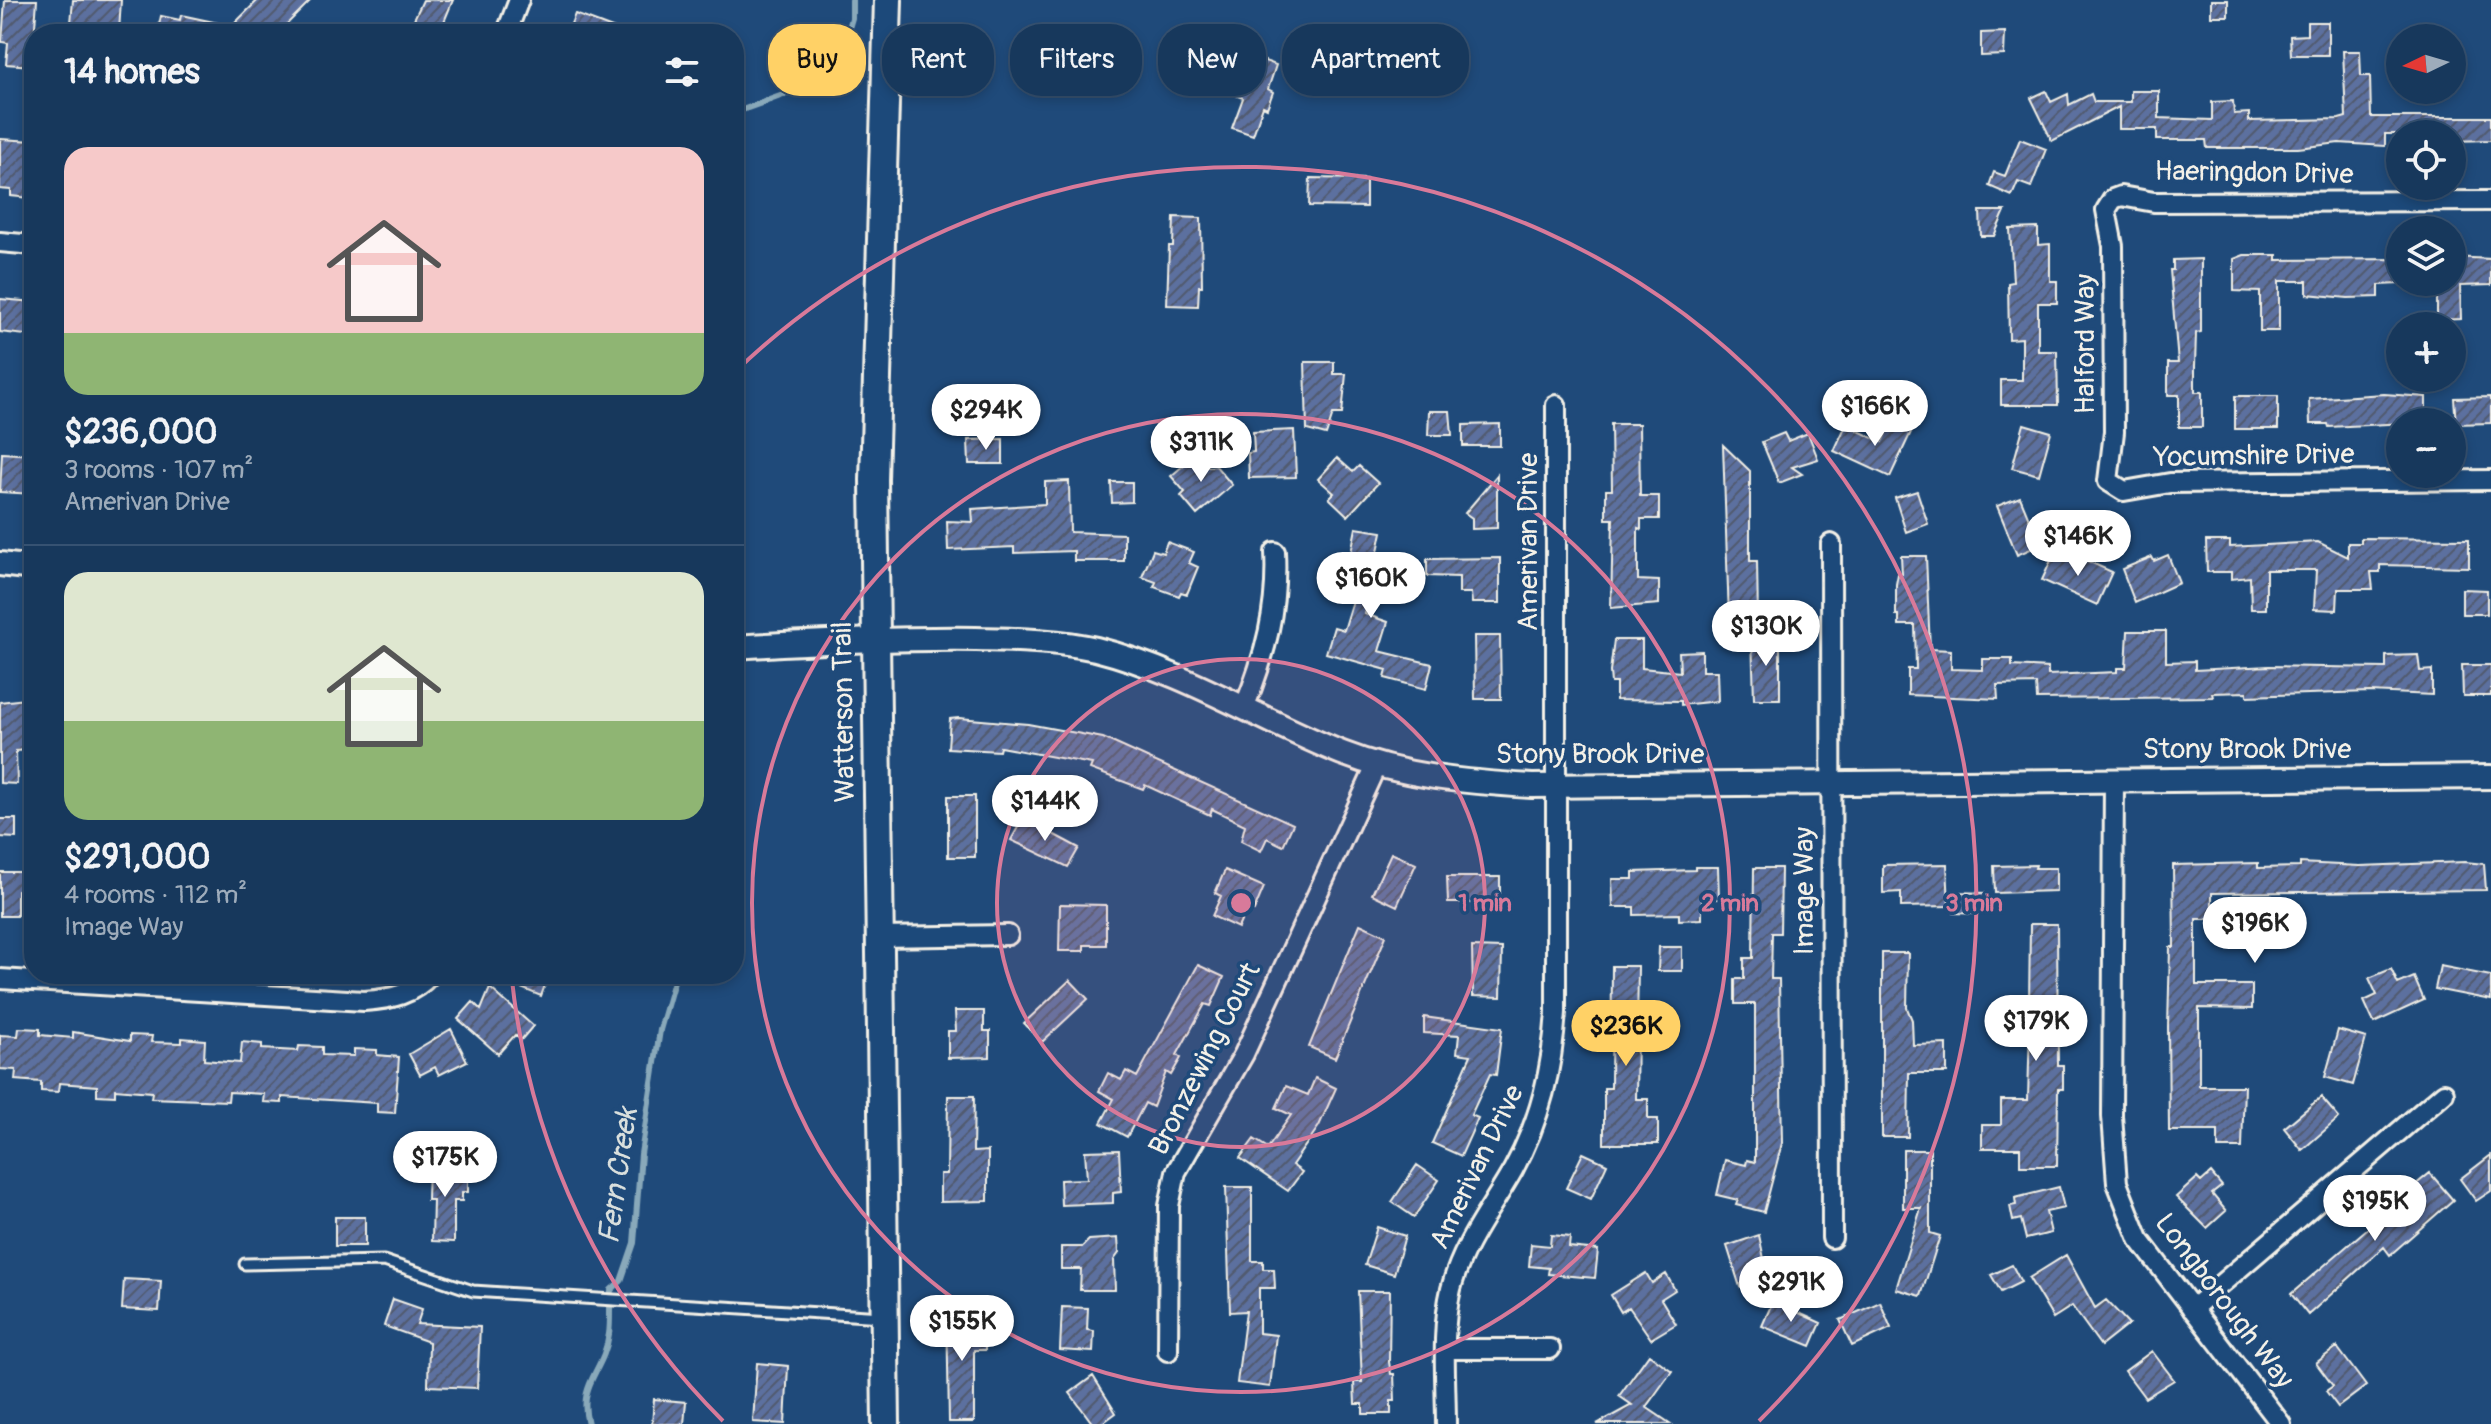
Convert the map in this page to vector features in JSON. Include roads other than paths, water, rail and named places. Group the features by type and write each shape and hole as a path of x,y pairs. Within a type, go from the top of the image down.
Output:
{"main road":[{"name":"Watterson Trail","path":"886,1424 875,465 888,0"}],"street":[{"path":"510,24 519,0"},
{"name":"Haeringdon Drive","path":"2113,199 2121,196 2154,202 2247,203 2491,201"},
{"name":"Halford Way","path":"2113,199 2106,210 2113,246 2114,432 2107,475 2108,481 2116,486"},
{"path":"0,242 24,244"},
{"name":"Amerivan Drive","path":"1446,1424 1450,1297 1469,1242 1527,1143 1548,1087 1556,1012 1556,405"},
{"name":"Yocumshire Drive","path":"2116,486 2124,491 2170,483 2491,480"},
{"name":"Image Way","path":"1831,544 1832,1238"},
{"path":"1244,708 1276,608 1275,552"},
{"path":"0,564 24,567"},
{"name":"Stony Brook Drive","path":"744,646 875,639 1042,640 1095,649 1131,660 1343,753 1456,782 1555,785 2491,777"},
{"name":"Bronzewing Court","path":"1168,1351 1169,1206 1176,1172 1244,1054 1377,764"},
{"name":"Longborough Way","path":"2114,780 2114,1162 2123,1204 2139,1239 2281,1424"},
{"path":"879,937 1008,935"},
{"path":"0,979 24,979"},
{"path":"194,984 364,1001 403,996 418,984"},
{"path":"2192,1309 2444,1093"},
{"path":"1447,1349 1550,1349"}],"lane":[{"path":"245,1264 384,1261 473,1291 886,1317"}],"waterway":[{"name":"Fern Creek","path":"744,109 835,76 852,18 852,0"},
{"name":"Fern Creek","path":"588,1424 586,1398 606,1347 610,1329 611,1290 621,1281 634,1243 641,1154 660,1030 673,984"}]}
